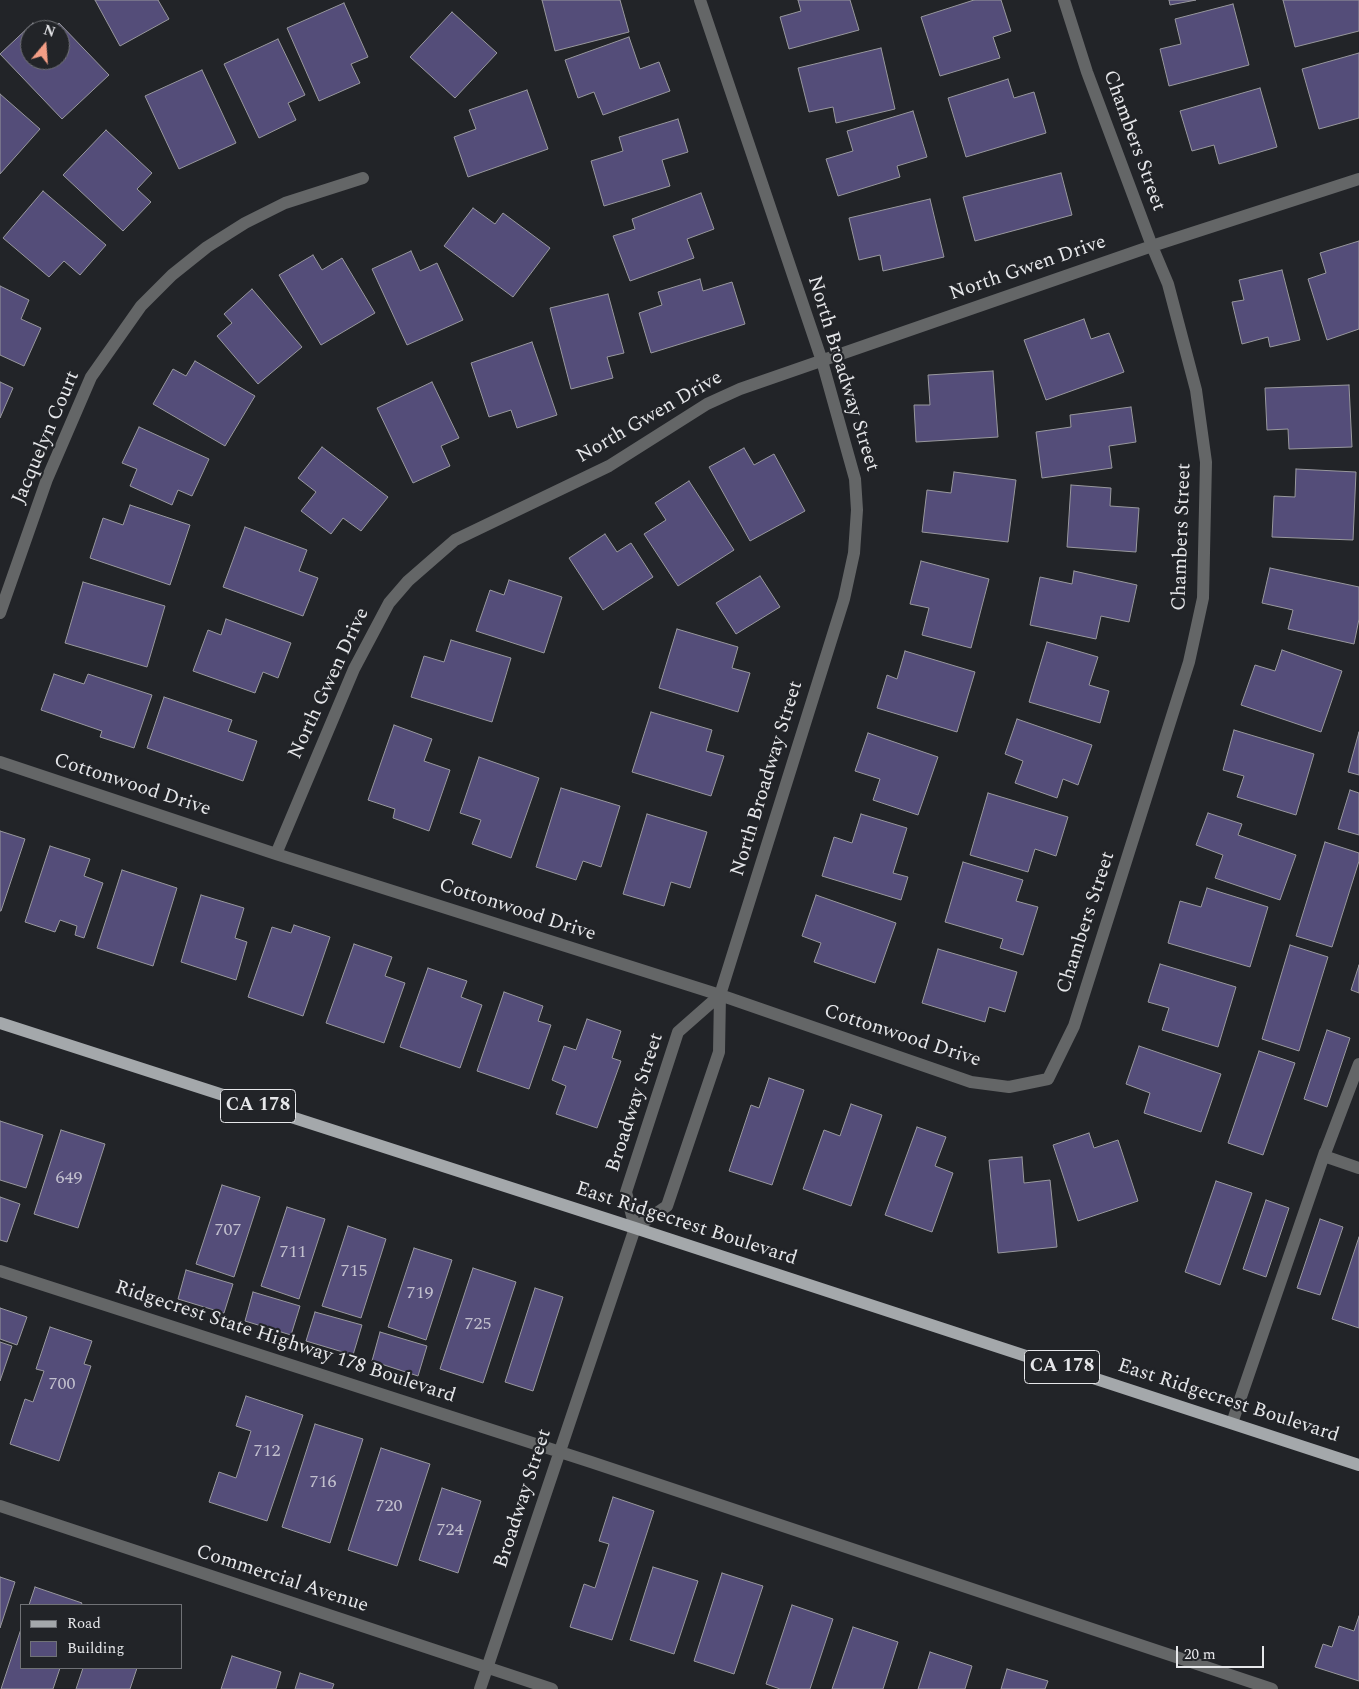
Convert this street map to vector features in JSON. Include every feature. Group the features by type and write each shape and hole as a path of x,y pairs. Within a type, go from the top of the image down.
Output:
{"main road":[{"name":"East Ridgecrest Boulevard","path":"0,1023 1359,1465"}],"street":[{"name":"North Broadway Street","path":"700,0 822,361 855,479 857,510 854,552 844,599 720,995"},
{"name":"Chambers Street","path":"1024,1084 1048,1079 1074,1026 1189,662 1203,598 1206,462 1196,390 1168,284 1087,72 1064,0"},
{"name":"Jacquelyn Court","path":"0,613 47,479 91,377 140,306 172,275 207,247 245,223 285,203 363,178"},
{"name":"North Gwen Drive","path":"276,854 354,669 389,603 408,580 455,540 608,466 707,404 740,389 1152,246 1359,179"},
{"name":"Cottonwood Drive","path":"0,762 276,854 720,995 971,1082 1009,1086 1024,1084"},
{"name":"Broadway Street","path":"480,1689 635,1228 626,1192 678,1032 720,995"},
{"path":"635,1228 667,1206 719,1052 720,995"},
{"path":"1232,1423 1280,1278 1359,1064"},
{"path":"1324,1156 1359,1168"},
{"name":"Ridgecrest State Highway 178 Boulevard","path":"0,1271 559,1451 1272,1689"},
{"name":"Commercial Avenue","path":"0,1506 552,1689"}],"building":[{"path":"95,0 158,0 169,19 120,46"},
{"path":"542,0 620,0 629,32 555,51"},
{"path":"798,0 850,0 859,30 789,49 780,17 801,11"},
{"path":"974,0 1001,0 1011,31 993,37 1000,58 940,76 921,17"},
{"path":"1169,0 1196,0 1170,5"},
{"path":"1283,0 1359,0 1359,31 1295,47"},
{"path":"344,3 368,57 351,64 360,83 319,101 287,28"},
{"path":"1233,4 1249,65 1169,86 1160,49 1181,44 1175,19"},
{"path":"452,12 497,53 455,98 410,57"},
{"path":"70,34 109,75 62,119 0,54 20,35 20,70 70,70"},
{"path":"629,37 640,69 659,62 670,91 603,115 594,92 578,98 565,60"},
{"path":"278,39 305,95 288,103 296,120 259,138 224,64"},
{"path":"881,48 895,109 836,123 833,107 809,112 798,68"},
{"path":"1359,53 1359,118 1319,129 1302,69"},
{"path":"202,70 236,143 179,169 145,96"},
{"path":"1008,79 1014,98 1034,92 1046,133 966,157 948,98"},
{"path":"1260,88 1277,147 1219,164 1214,145 1192,151 1180,111"},
{"path":"527,90 548,149 468,177 454,137 476,129 469,110"},
{"path":"0,94 40,129 0,174"},
{"path":"913,111 927,157 897,166 900,177 838,196 826,159 853,151 847,131"},
{"path":"678,119 688,152 662,160 670,186 604,206 591,161 623,151 619,137"},
{"path":"106,130 152,173 137,189 151,202 123,231 63,175"},
{"path":"1061,173 1072,215 975,241 963,197"},
{"path":"43,191 106,245 80,275 64,261 49,277 3,238"},
{"path":"701,193 714,229 687,239 694,258 630,281 613,236 635,229 632,219"},
{"path":"930,199 944,257 883,271 880,255 859,260 849,218"},
{"path":"473,208 495,224 503,213 550,248 513,297 444,246"},
{"path":"1359,241 1359,329 1327,340 1308,279 1326,273 1320,253"},
{"path":"411,251 420,271 437,263 463,320 407,345 372,269"},
{"path":"313,255 322,270 342,258 375,313 321,345 279,275"},
{"path":"1282,270 1300,340 1270,347 1268,337 1242,344 1232,302 1244,300 1239,280"},
{"path":"700,279 703,291 732,282 745,324 651,353 639,313 662,305 658,292"},
{"path":"0,286 29,300 21,319 41,328 24,366 0,355"},
{"path":"252,289 302,347 258,384 217,336 232,323 224,314"},
{"path":"608,294 624,353 607,357 613,378 571,389 550,308"},
{"path":"1084,319 1091,339 1109,333 1124,372 1046,400 1024,340"},
{"path":"532,342 557,415 517,428 511,410 489,417 471,363"},
{"path":"195,361 255,396 225,446 153,404 173,369 186,376"},
{"path":"993,371 998,437 916,442 914,405 930,405 928,375"},
{"path":"0,382 13,388 0,418"},
{"path":"432,382 459,438 441,446 450,466 413,483 377,408"},
{"path":"1349,385 1352,447 1289,449 1288,429 1267,430 1265,388"},
{"path":"1131,407 1136,442 1109,446 1112,468 1042,478 1036,432 1071,427 1070,415"},
{"path":"139,427 209,459 192,496 178,490 172,505 130,486 137,469 122,463"},
{"path":"322,447 388,497 361,531 343,518 331,534 301,511 316,492 298,478"},
{"path":"744,448 754,465 774,454 805,511 750,541 709,467"},
{"path":"1296,469 1356,472 1353,540 1272,537 1274,496 1295,497"},
{"path":"954,472 1016,480 1008,542 922,532 927,490 951,493"},
{"path":"689,481 734,550 678,586 644,534 666,520 655,503"},
{"path":"1071,485 1111,488 1110,506 1139,508 1136,552 1067,547"},
{"path":"130,505 190,525 170,585 90,558 103,518 123,525"},
{"path":"245,527 307,550 299,571 318,578 303,616 223,587"},
{"path":"605,534 617,552 631,543 653,577 603,610 569,558"},
{"path":"921,561 989,579 971,648 922,635 929,608 910,604"},
{"path":"1270,568 1359,587 1359,619 1354,644 1288,629 1293,610 1262,603"},
{"path":"1074,571 1137,585 1129,622 1101,616 1096,639 1030,625 1040,577 1072,584"},
{"path":"760,576 780,607 736,634 716,603"},
{"path":"509,580 562,597 544,653 476,631 490,590 504,595"},
{"path":"83,582 165,606 147,667 65,643"},
{"path":"226,619 291,643 278,678 263,672 255,693 193,671 208,630 221,635"},
{"path":"677,629 738,647 732,668 750,673 738,712 659,688"},
{"path":"451,640 511,658 492,722 411,697 424,656 444,662"},
{"path":"1047,642 1098,657 1089,685 1109,691 1100,723 1029,702"},
{"path":"1282,650 1342,671 1321,732 1241,705 1255,665 1275,671"},
{"path":"905,651 975,672 957,732 877,708 887,675 897,679"},
{"path":"54,674 84,684 88,674 152,695 134,748 100,737 102,731 41,710"},
{"path":"164,697 232,720 228,731 257,741 243,781 147,748"},
{"path":"651,712 712,730 706,751 724,756 711,796 632,772"},
{"path":"1017,719 1092,745 1078,785 1063,779 1057,798 1015,783 1023,761 1005,754"},
{"path":"394,725 432,739 424,761 450,770 429,831 393,818 395,809 368,800"},
{"path":"1234,730 1314,754 1296,815 1237,797 1244,776 1223,770"},
{"path":"1359,732 1359,775 1348,772"},
{"path":"868,733 938,757 918,815 873,800 880,779 855,771"},
{"path":"479,757 539,778 511,858 472,844 481,820 460,813"},
{"path":"561,788 620,806 601,867 583,861 576,880 536,867"},
{"path":"1350,790 1359,793 1359,835 1338,829"},
{"path":"988,793 1068,817 1056,856 1035,849 1028,872 970,855"},
{"path":"1208,813 1242,824 1238,835 1296,855 1280,900 1215,878 1223,855 1196,845"},
{"path":"647,814 707,832 690,888 671,882 664,906 623,894"},
{"path":"861,814 907,828 893,873 908,877 901,900 822,876 834,837 852,843"},
{"path":"0,831 25,839 1,911 0,911"},
{"path":"1325,842 1359,853 1359,861 1332,947 1296,936"},
{"path":"50,846 90,859 84,876 103,883 84,938 75,935 77,926 60,920 55,932 25,922"},
{"path":"963,862 1023,880 1016,901 1038,907 1023,955 1000,948 1003,939 945,922"},
{"path":"122,870 177,888 153,966 97,948"},
{"path":"1207,888 1268,907 1250,967 1168,943 1180,901 1201,907"},
{"path":"201,895 244,908 235,938 247,942 236,980 181,962"},
{"path":"816,895 896,923 875,983 814,962 821,943 802,936"},
{"path":"294,925 330,937 303,1016 248,997 272,927 291,933"},
{"path":"354,944 392,957 385,976 405,983 384,1043 326,1023"},
{"path":"1290,945 1328,957 1299,1051 1262,1039"},
{"path":"938,949 1017,972 1005,1012 989,1007 985,1022 922,1003"},
{"path":"1160,964 1236,987 1218,1047 1162,1030 1169,1008 1148,1002"},
{"path":"1359,965 1359,993 1351,990"},
{"path":"428,968 467,981 461,997 482,1005 460,1068 400,1047"},
{"path":"504,992 543,1006 538,1021 551,1025 529,1089 477,1071"},
{"path":"587,1019 621,1031 612,1058 621,1061 597,1128 556,1114 566,1086 552,1080 564,1046 576,1050"},
{"path":"1327,1030 1350,1038 1327,1107 1304,1099"},
{"path":"1139,1046 1221,1074 1201,1132 1144,1113 1150,1093 1126,1084"},
{"path":"1259,1051 1295,1063 1263,1155 1228,1143"},
{"path":"769,1078 804,1090 772,1185 729,1171 751,1105 759,1108"},
{"path":"851,1104 882,1115 851,1206 803,1189 824,1130 840,1136"},
{"path":"0,1121 43,1135 26,1188 0,1180"},
{"path":"917,1127 946,1137 935,1166 953,1173 932,1232 885,1215"},
{"path":"61,1130 105,1144 78,1228 34,1214"},
{"path":"1089,1133 1094,1148 1118,1140 1138,1201 1078,1221 1053,1145"},
{"path":"1022,1157 1024,1183 1050,1180 1057,1247 998,1253 989,1160"},
{"path":"1216,1181 1252,1193 1220,1285 1185,1272"},
{"path":"222,1185 260,1197 234,1277 196,1264"},
{"path":"0,1197 20,1204 7,1242 0,1240"},
{"path":"1266,1200 1289,1208 1266,1277 1243,1269"},
{"path":"287,1207 325,1219 299,1299 261,1286"},
{"path":"1320,1219 1343,1227 1320,1295 1297,1288"},
{"path":"348,1226 386,1239 361,1318 322,1306"},
{"path":"1359,1237 1359,1328 1332,1319"},
{"path":"414,1248 452,1260 426,1340 388,1327"},
{"path":"473,1268 516,1282 483,1383 440,1369"},
{"path":"186,1270 233,1284 224,1313 178,1299"},
{"path":"535,1288 563,1297 533,1391 505,1382"},
{"path":"253,1292 300,1306 291,1335 245,1321"},
{"path":"0,1308 27,1317 17,1345 0,1339"},
{"path":"315,1312 362,1325 353,1355 306,1341"},
{"path":"50,1327 92,1341 84,1364 91,1366 59,1461 10,1444 25,1399 33,1402 44,1371 36,1369"},
{"path":"380,1332 427,1346 418,1376 372,1361"},
{"path":"0,1342 12,1346 0,1381"},
{"path":"246,1396 303,1415 267,1521 209,1502 219,1472 236,1478 251,1431 236,1426"},
{"path":"315,1424 363,1439 330,1543 282,1527"},
{"path":"381,1448 430,1464 397,1566 348,1550"},
{"path":"442,1488 481,1501 458,1573 419,1560"},
{"path":"613,1497 654,1511 612,1640 570,1627 584,1584 595,1588 609,1544 599,1541"},
{"path":"653,1567 698,1581 674,1654 630,1640"},
{"path":"722,1573 763,1586 734,1674 694,1661"},
{"path":"0,1577 15,1582 0,1628"},
{"path":"35,1587 82,1603 82,1604 29,1604"},
{"path":"792,1605 833,1619 810,1689 780,1689 766,1684"},
{"path":"1359,1616 1359,1681 1315,1667 1323,1644 1332,1647 1339,1626 1354,1631"},
{"path":"853,1627 898,1642 883,1689 832,1689"},
{"path":"20,1632 20,1669 60,1669 53,1689 1,1689"},
{"path":"930,1652 972,1666 965,1689 918,1689"},
{"path":"232,1656 281,1672 276,1689 221,1689"},
{"path":"83,1669 137,1669 130,1689 76,1689"},
{"path":"1007,1669 1048,1681 1045,1689 1001,1689"},
{"path":"300,1673 334,1684 332,1689 295,1689"}]}
